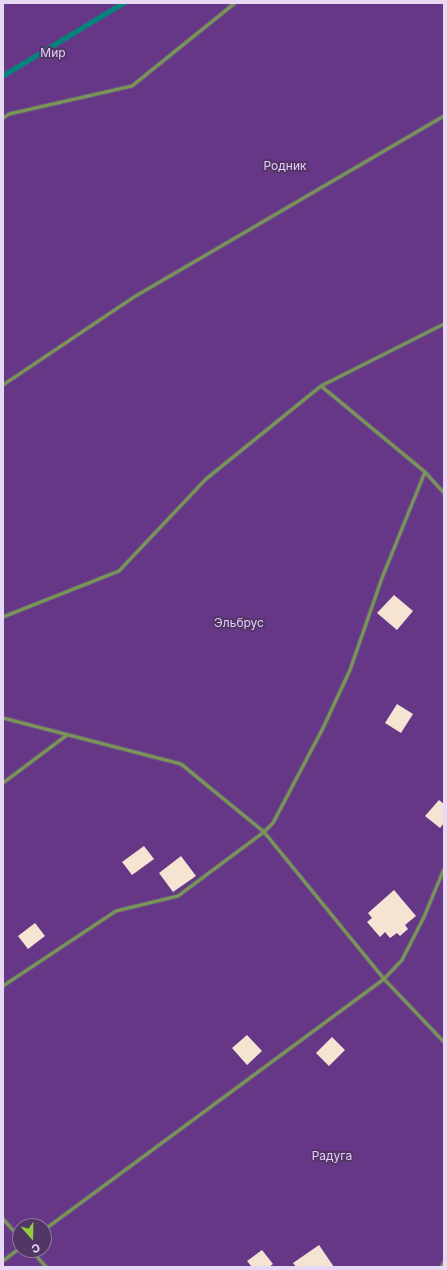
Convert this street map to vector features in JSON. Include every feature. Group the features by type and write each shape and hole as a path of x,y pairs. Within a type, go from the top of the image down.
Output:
{"street":[{"path":"442,1267 444,1263"}],"lane":[{"path":"3,118 9,114 132,86 235,3"},
{"path":"3,385 134,297 444,116"},
{"path":"3,617 119,571 206,478 321,386 444,324"},
{"path":"321,386 425,472 444,493"},
{"path":"3,986 116,911 178,896 264,832 273,823 323,728 350,670 382,578 425,472"},
{"path":"3,718 181,764 264,832 384,979 444,1042"},
{"path":"3,782 67,735"},
{"path":"52,1224 384,979 402,960 424,917 444,869"},
{"path":"3,1219 12,1229"},
{"path":"3,1260 12,1254"},
{"path":"38,1258 46,1267"}],"green space":[{"name":"Эльбрус","path":"3,3 444,3 444,1267 3,1267"}],"building":[{"path":"394,595 413,611 397,630 377,613"},
{"path":"397,704 413,714 401,733 385,723"},
{"path":"439,800 444,804 444,823 440,828 425,816"},
{"path":"144,846 154,859 132,875 122,862"},
{"path":"181,856 196,876 173,892 159,873"},
{"path":"394,890 416,916 405,925 408,929 400,936 397,933 390,938 385,932 380,937 367,922 372,918 368,913"},
{"path":"35,923 45,936 28,949 18,936"},
{"path":"247,1035 262,1051 247,1065 232,1048"},
{"path":"332,1037 345,1050 329,1066 316,1053"},
{"path":"319,1245 334,1267 296,1267 293,1263"},
{"path":"262,1250 273,1264 269,1267 252,1267 247,1261"}],"waterway":[{"path":"3,76 124,3"}],"park label":[{"name":"Мир","path":"53,53"},
{"name":"Родник","path":"285,166"},
{"name":"Радуга","path":"332,1156"}]}
